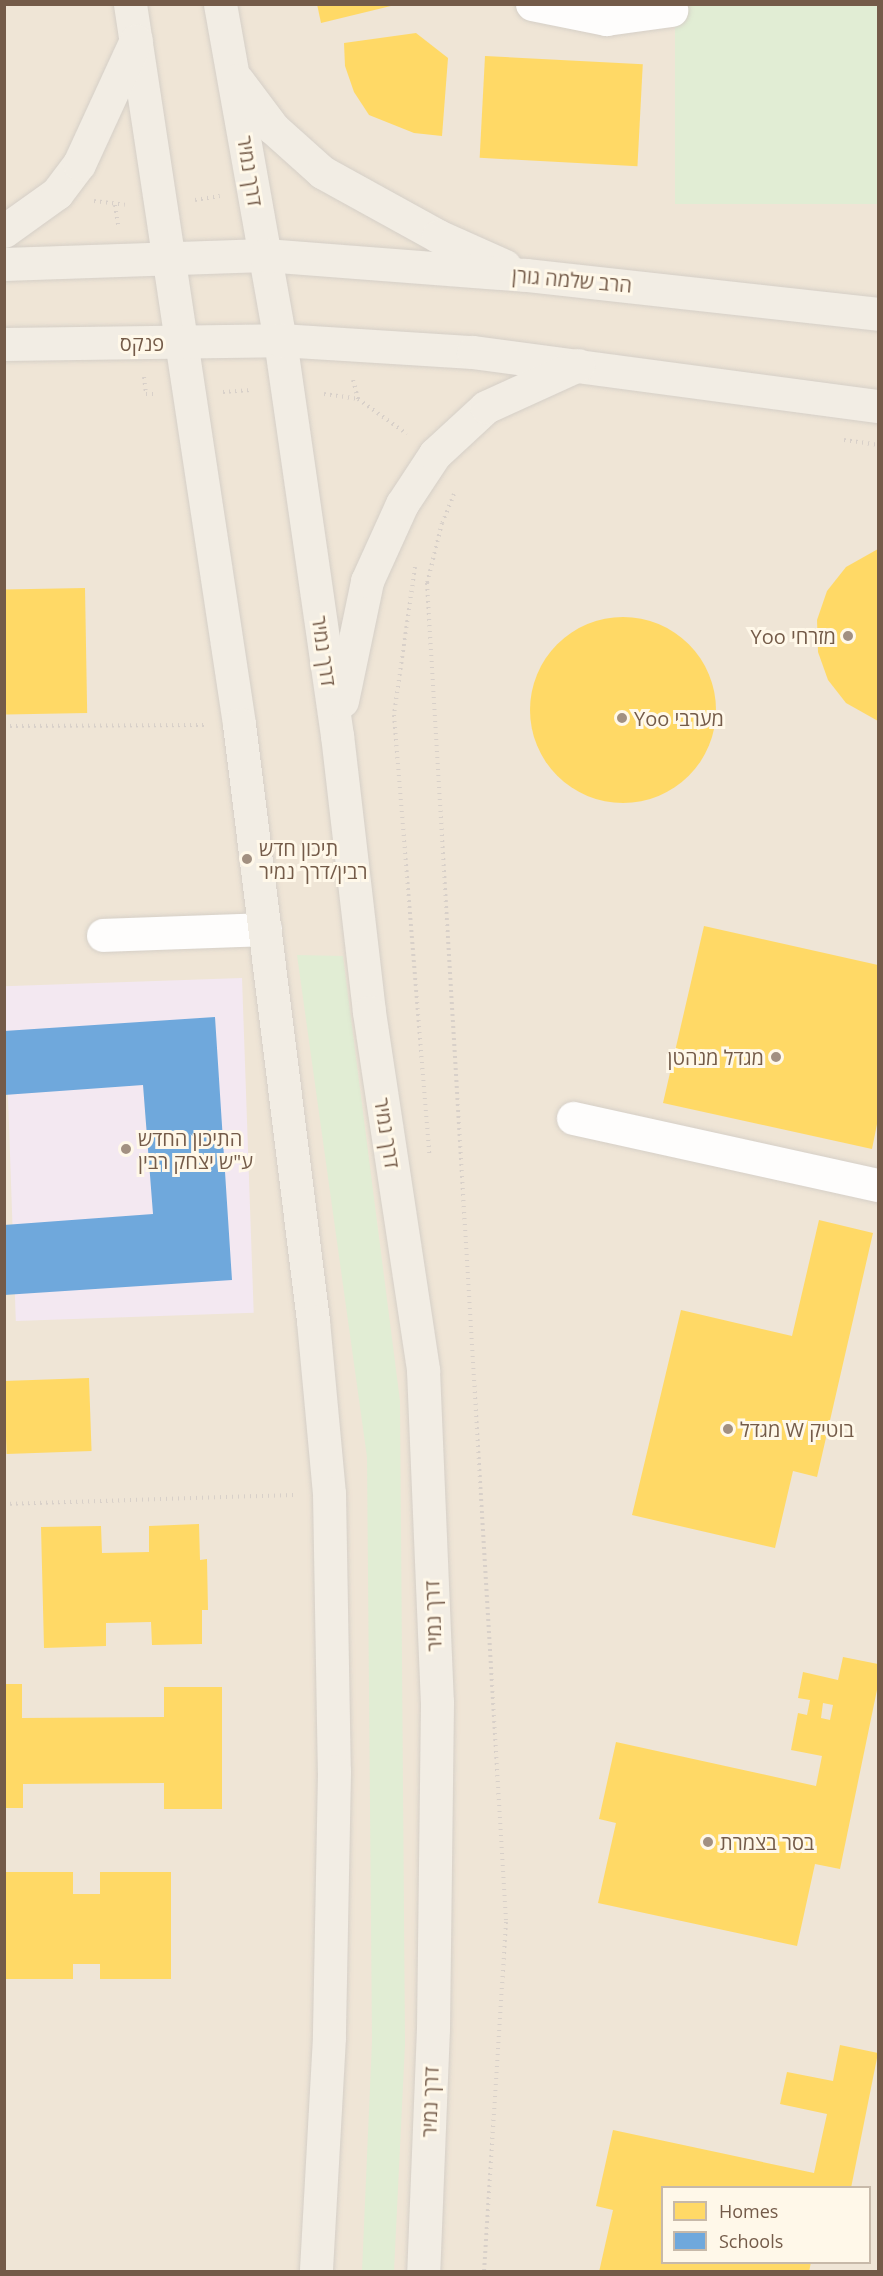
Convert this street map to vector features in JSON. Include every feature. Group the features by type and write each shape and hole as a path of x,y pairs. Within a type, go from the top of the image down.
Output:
{"main road":[{"path":"130,4 239,724 313,1321 329,1494 334,1771 329,2037 316,2271"},
{"name":"דרך נמיר","path":"220,4 235,77 280,340 337,735 369,1012 423,1370 437,1702 433,2028 423,2271"},
{"path":"4,231 57,193 79,164 136,40"},
{"path":"235,77 273,128 322,172 438,236 526,275"},
{"path":"4,264 265,255"},
{"name":"הרב שלמה גורן","path":"265,255 526,275 879,314"},
{"path":"280,340 473,352 879,406"},
{"name":"פנקס","path":"4,344 280,340"},
{"path":"337,735 348,658 367,580 402,504 435,454 486,407 578,365"}],"street":[{"path":"531,4 606,19 671,10"},
{"path":"103,935 265,928"},
{"path":"573,1118 879,1185"}],"path":[{"path":"115,205 124,259"},
{"path":"140,342 146,394"},
{"path":"831,438 879,445"},
{"path":"459,482 442,523 427,583 506,1922 484,2271"},
{"path":"4,726 239,724"},
{"path":"4,1504 329,1494"}],"shaded area":[{"path":"5,5 878,5 878,2271 5,2272"},
{"name":"התיכון החדש ע\"ש יצחק רבין","path":"242,978 254,1313 16,1321 4,986"}],"green space":[{"path":"675,5 878,5 878,204 675,204"},
{"path":"297,955 343,956 400,1401 405,2044 394,2271 362,2271 372,2041 367,1457"}],"building: Homes":[{"path":"317,4 395,4 395,5 321,23"},
{"path":"416,33 448,58 442,136 414,133 369,115 354,92 345,66 344,43"},
{"path":"485,56 643,64 637,166 480,158"},
{"name":"Yoo מזרחי","path":"878,549 878,721 846,703 828,680 818,652 817,620 827,591 846,567"},
{"path":"85,588 87,713 6,714 4,589"},
{"name":"Yoo מערבי","path":"623,617 659,624 689,644 709,674 716,710 709,746 689,776 659,796 623,803 587,796 557,776 537,746 530,710 537,674 557,644 587,624"},
{"name":"מגדל מנהטן","path":"704,926 878,965 878,1119 872,1149 663,1103"},
{"name":"מגדל W בוטיק","path":"819,1220 873,1233 817,1477 793,1471 775,1548 632,1515 681,1310 792,1336"},
{"path":"89,1378 92,1451 7,1454 4,1381"},
{"path":"199,1524 200,1560 207,1559 208,1610 202,1610 202,1644 152,1645 151,1622 106,1623 106,1646 44,1648 41,1527 101,1526 102,1553 149,1552 149,1526"},
{"name":"בסר בצמרת","path":"843,1657 878,1664 878,1685 840,1869 815,1864 797,1946 598,1903 616,1823 599,1819 616,1742 816,1786 822,1756 791,1750 798,1713 807,1715 810,1700 798,1698 803,1672 838,1680","holes":["823,1703 833,1705 830,1720 821,1718"]},
{"path":"4,1684 22,1684 22,1718 164,1717 164,1687 222,1687 222,1809 164,1809 164,1783 23,1784 23,1808 4,1808"},
{"path":"4,1872 73,1872 73,1894 100,1894 100,1872 171,1872 171,1979 100,1979 100,1964 73,1964 73,1979 4,1979"},
{"path":"840,2045 878,2053 851,2186 661,2186 661,2264 811,2264 809,2272 599,2272 613,2210 596,2206 613,2130 814,2173 827,2114 780,2104 787,2072 833,2081"}],"building: Schools":[{"path":"215,1017 232,1280 4,1295 4,1225 153,1214 143,1085 4,1095 4,1031"}],"place":[{"name":"Yoo מזרחי","path":"848,636"},
{"name":"Yoo מערבי","path":"622,718"},
{"name":"תיכון חדש רבין/דרך נמיר","path":"247,859"},
{"name":"מגדל מנהטן","path":"776,1057"},
{"name":"התיכון החדש ע\"ש יצחק רבין","path":"126,1149"},
{"name":"מגדל W בוטיק","path":"728,1429"},
{"name":"בסר בצמרת","path":"708,1842"}]}
